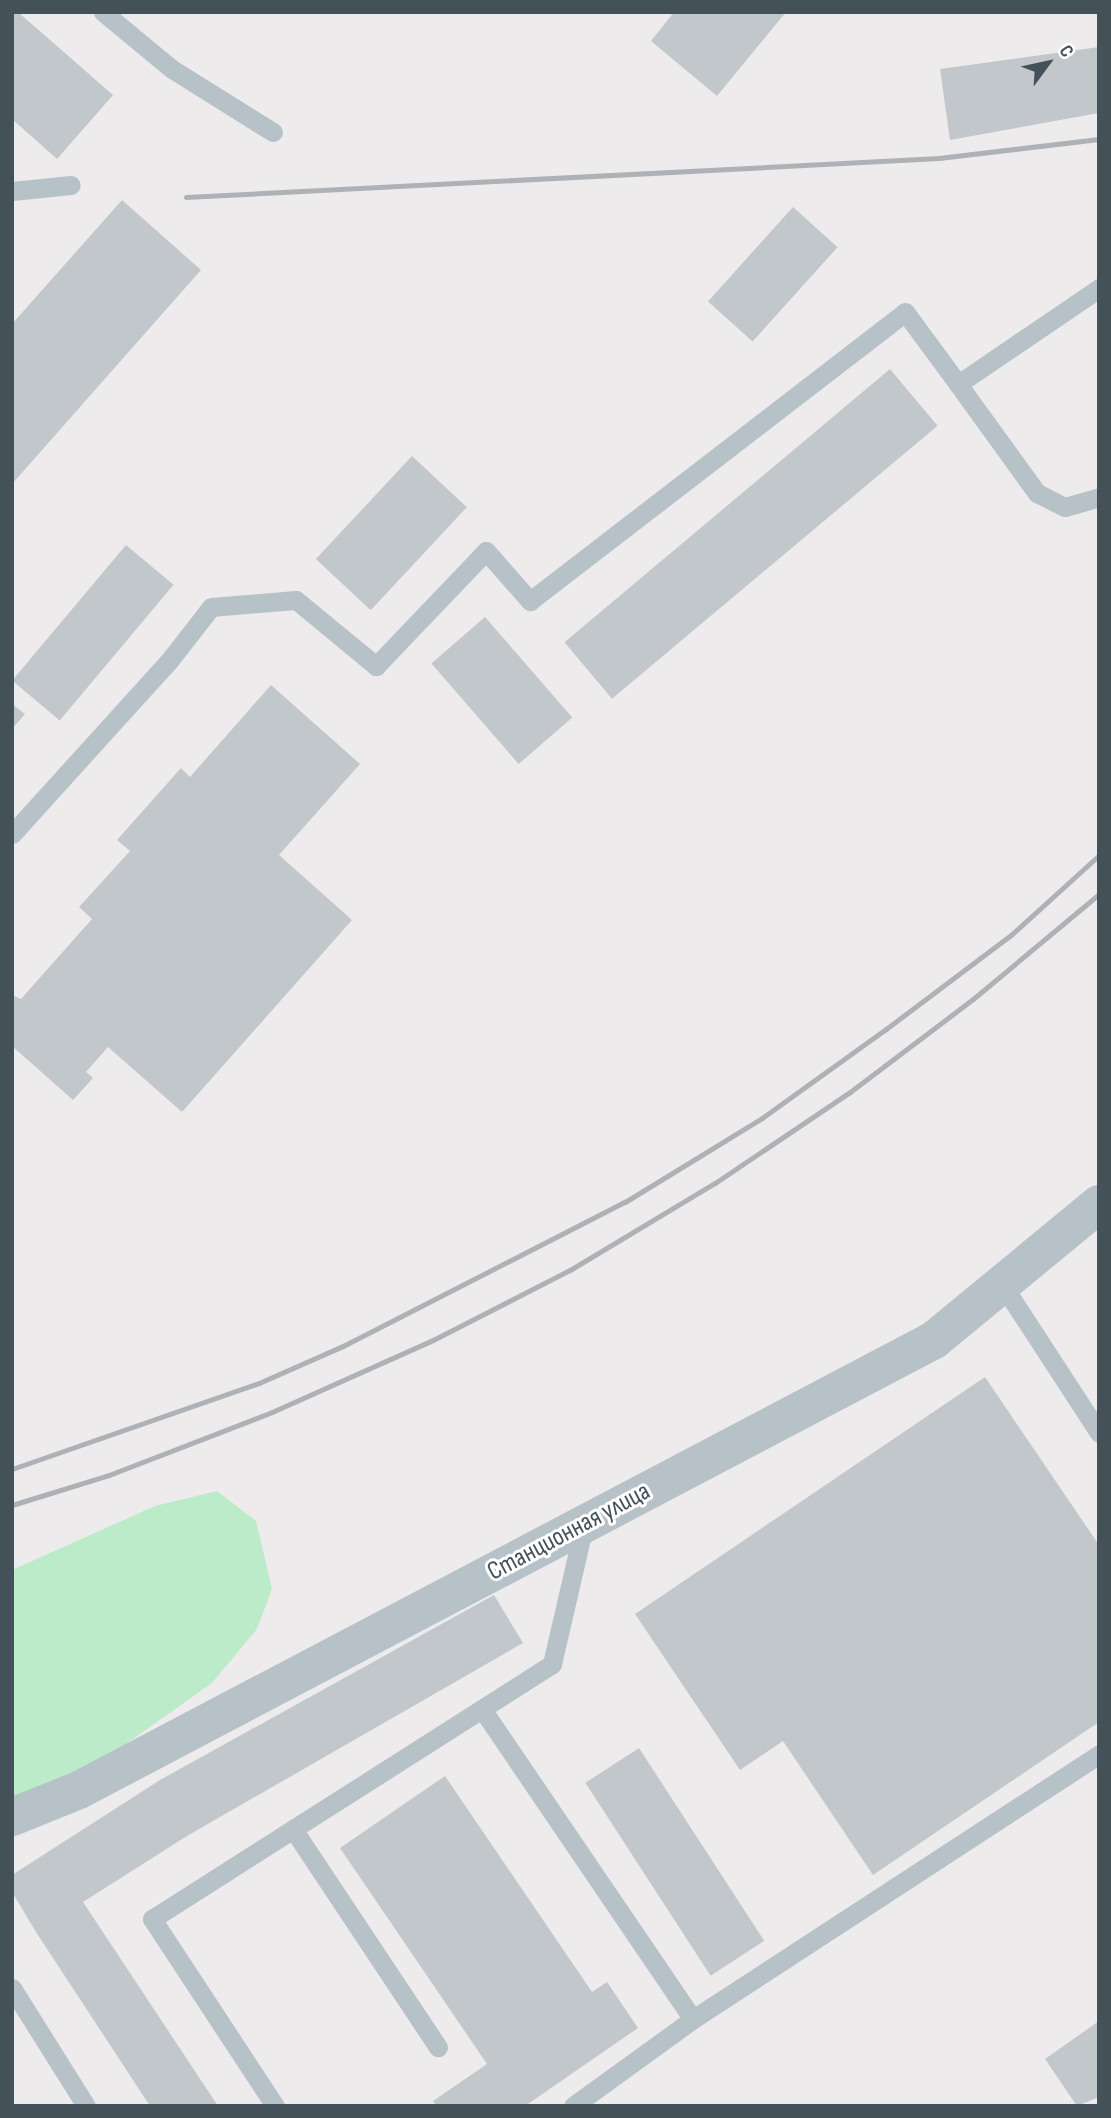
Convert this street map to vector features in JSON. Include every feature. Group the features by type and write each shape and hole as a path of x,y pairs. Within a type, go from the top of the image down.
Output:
{"street":[{"name":"Станционная улица","path":"12,1817 79,1790 934,1340 1099,1204"}],"lane":[{"path":"103,12 172,69 273,132"},
{"path":"12,191 71,185"},
{"path":"958,384 1099,288"},
{"path":"12,834 169,661 211,607 296,600 376,666 486,551 530,601 905,312 1037,493 1065,507 1099,497"},
{"path":"1002,1284 1099,1433"},
{"path":"275,2106 152,1919 552,1664 585,1524"},
{"path":"482,1709 693,2019"},
{"path":"573,2106 693,2019 1099,1754"},
{"path":"293,1829 438,2047"},
{"path":"12,1988 86,2106"}],"green space":[{"path":"217,1491 256,1521 272,1589 257,1629 212,1683 48,1799 12,1808 12,1570 155,1506"}],"building":[{"path":"12,12 18,12 113,95 57,159 12,119"},
{"path":"674,12 786,12 717,96 651,41"},
{"path":"1099,47 1099,113 950,140 940,69"},
{"path":"122,200 201,270 12,484 12,324"},
{"path":"793,207 838,247 753,342 708,301"},
{"path":"890,369 938,426 612,699 564,642"},
{"path":"412,456 467,507 371,610 316,559"},
{"path":"126,545 173,585 60,720 12,681"},
{"path":"485,617 572,717 519,764 431,664"},
{"path":"271,685 360,764 279,855 352,920 182,1112 108,1047 86,1072 93,1078 73,1100 12,1046 12,995 21,999 92,919 79,907 130,851 117,840 181,768 190,777"},
{"path":"12,704 25,714 12,729"},
{"path":"985,1377 1099,1545 1099,1722 873,1875 783,1741 740,1770 635,1614"},
{"path":"494,1595 523,1643 187,1836 83,1902 218,2106 150,2106 12,1892 12,1875 160,1780"},
{"path":"639,1748 764,1941 711,1976 585,1783"},
{"path":"445,1776 592,1992 607,1982 638,2028 525,2106 436,2106 433,2101 487,2064 340,1848"},
{"path":"1099,2021 1099,2097 1077,2106 1045,2059"}],"railway":[{"path":"186,197 939,158 1099,139"},
{"path":"12,1469 259,1383 343,1346 625,1202 762,1118 886,1029 1012,934 1099,855"},
{"path":"12,1505 109,1475 272,1412 433,1340 570,1270 715,1183 850,1092 973,999 1099,894"}]}
